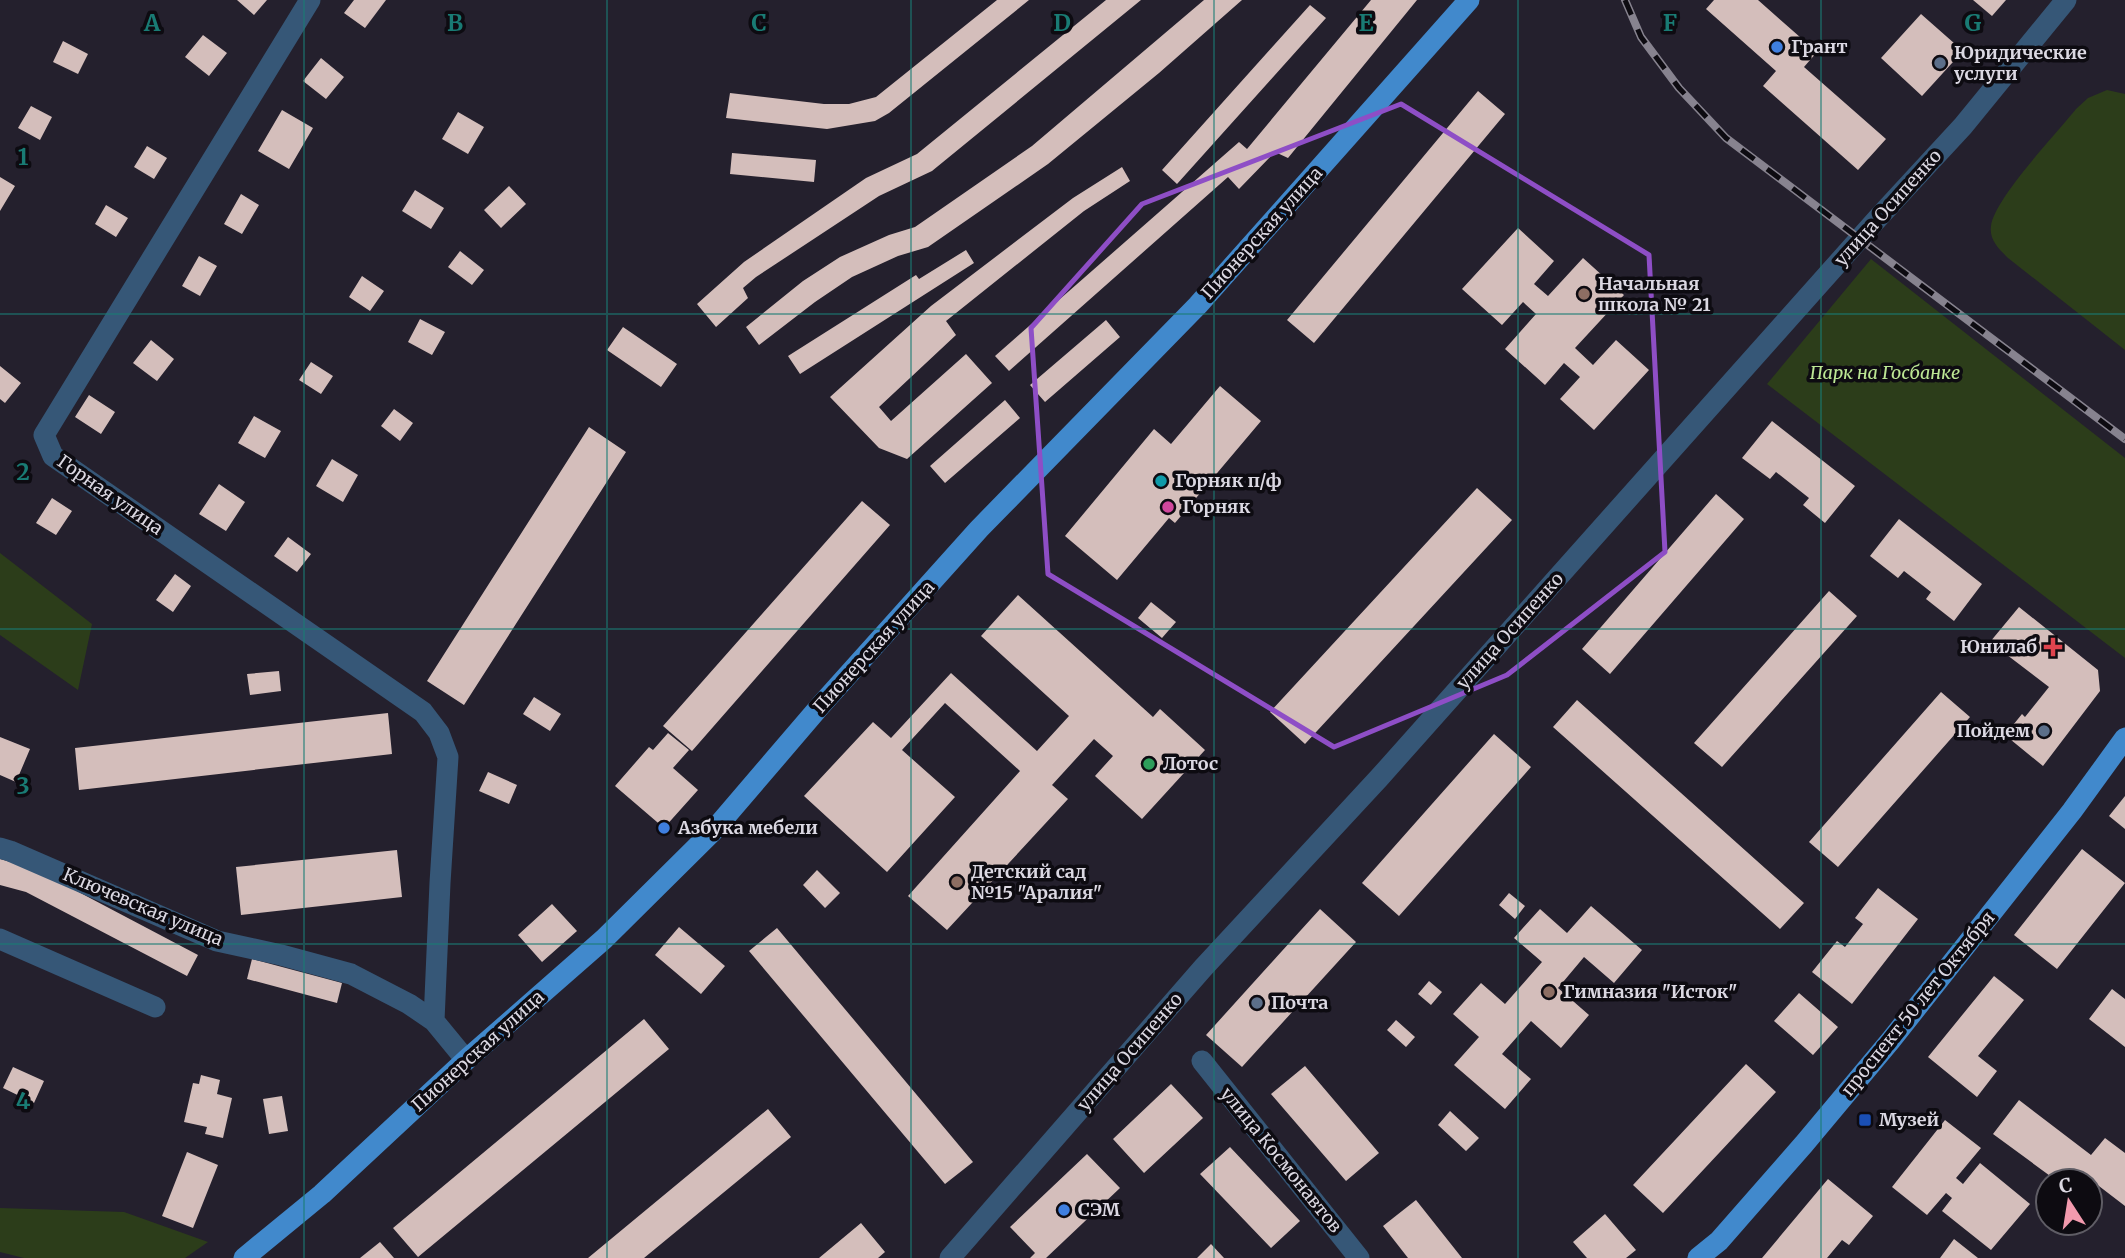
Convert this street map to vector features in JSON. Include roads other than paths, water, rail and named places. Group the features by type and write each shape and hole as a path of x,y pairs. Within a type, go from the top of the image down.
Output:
{"main road":[{"name":"Пионерская улица","path":"244,1258 322,1194 466,1060 604,939 714,830 821,705 979,529 1198,304 1469,0"},
{"name":"проспект 50 лет Октября","path":"1698,1258 1719,1241 1891,1040 2072,811 2125,738"}],"street":[{"name":"Горная улица","path":"310,0 44,435 53,456 423,712 439,733 449,757 440,883 435,1021"},
{"name":"улица Осипенко","path":"950,1258 1203,968 1379,778 1963,126 2066,0"},
{"name":"Ключевская улица","path":"0,848 217,941 351,974 409,1004 435,1021 466,1060"},
{"path":"0,939 155,1007"},
{"name":"улица Космонавтов","path":"1202,1061 1359,1258"}],"railway":[{"path":"1625,0 1641,37 1679,88 1726,138 2125,439"}],"place":[{"name":"Грант","path":"1777,47"},
{"name":"Юридические услуги","path":"1940,63"},
{"name":"Начальная школа № 21","path":"1584,294"},
{"name":"Горняк п/ф","path":"1161,481"},
{"name":"Горняк","path":"1168,507"},
{"name":"Юнилаб","path":"2053,647"},
{"name":"Пойдем","path":"2044,731"},
{"name":"Лотос","path":"1149,764"},
{"name":"Азбука мебели","path":"664,828"},
{"name":"Детский сад №15 \"Аралия\"","path":"957,882"},
{"name":"Гимназия \"Исток\"","path":"1549,992"},
{"name":"Почта","path":"1257,1003"},
{"name":"Музей","path":"1865,1120"},
{"name":"СЭМ","path":"1064,1210"}],"park label":[{"name":"Парк на Госбанке","path":"1885,373"}]}
